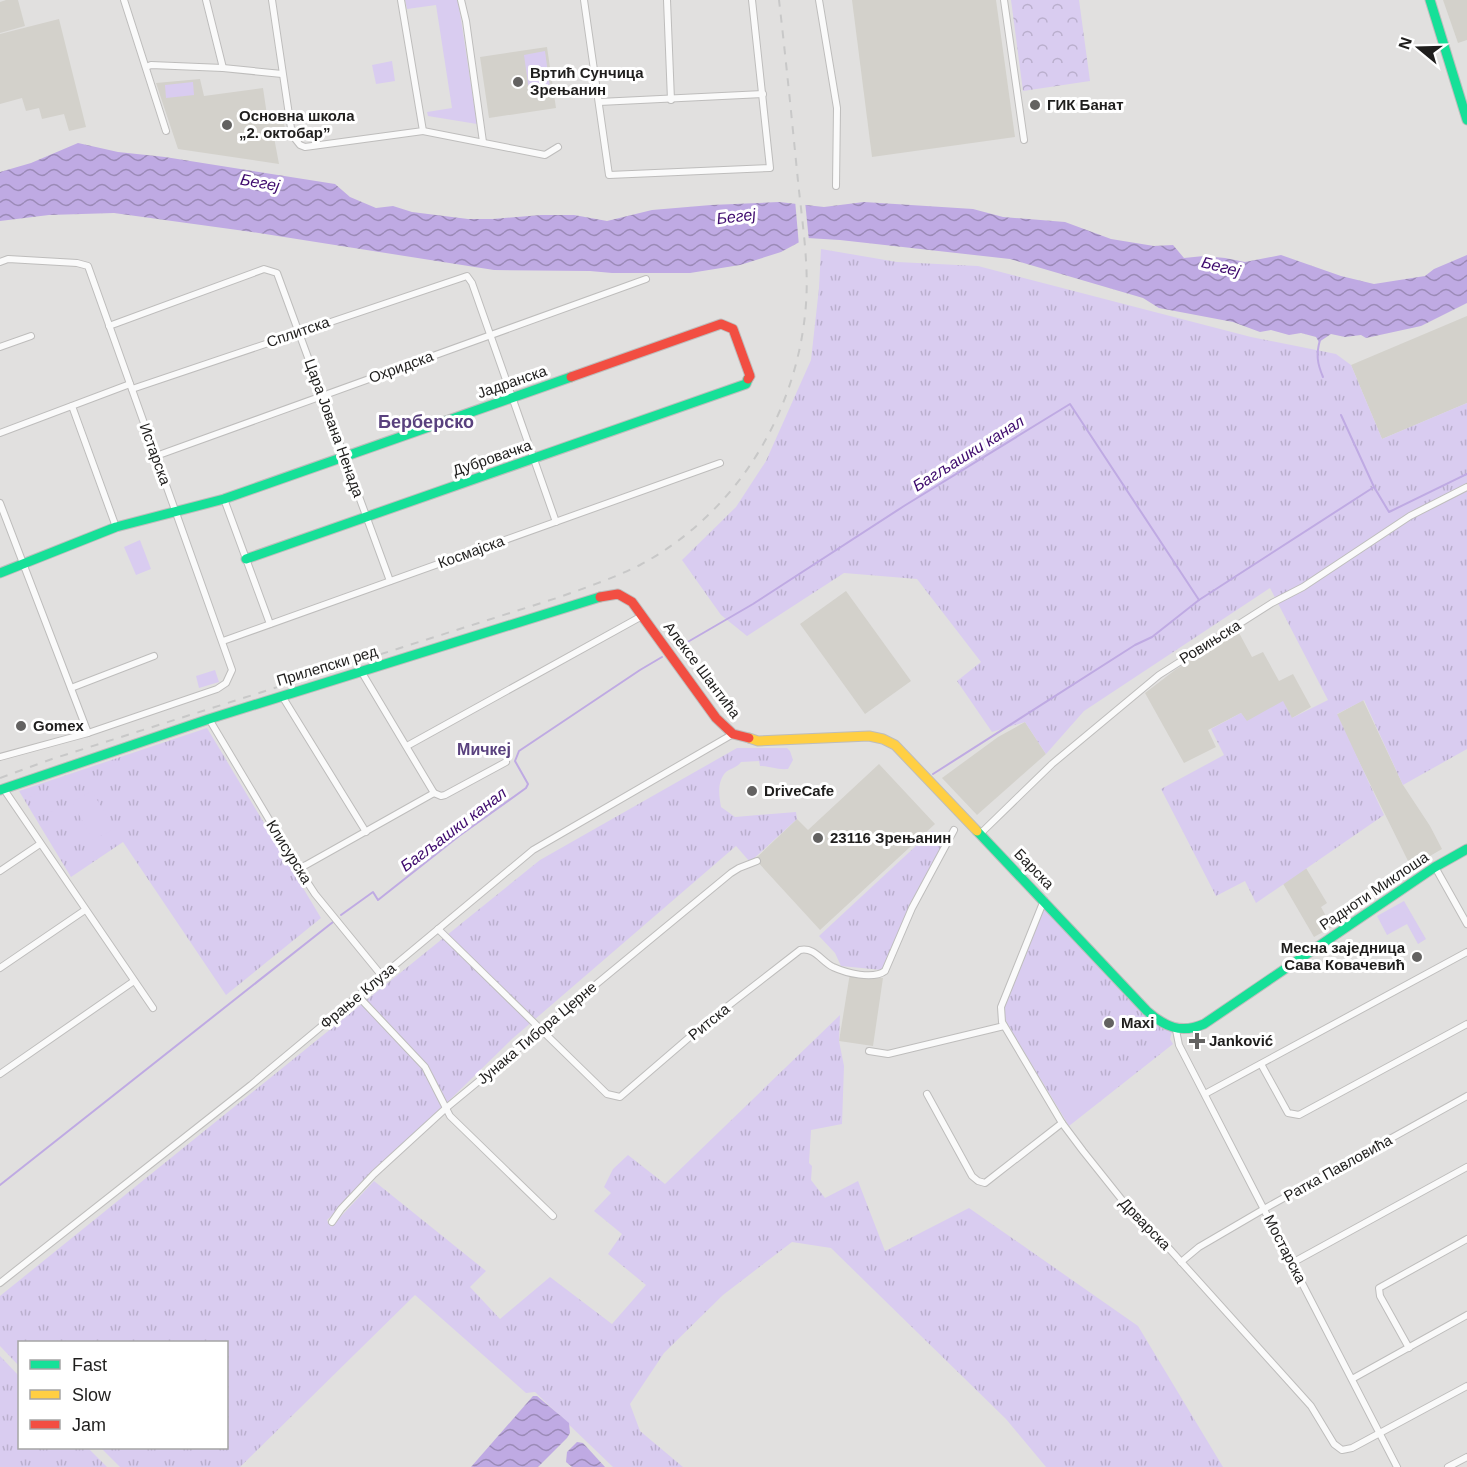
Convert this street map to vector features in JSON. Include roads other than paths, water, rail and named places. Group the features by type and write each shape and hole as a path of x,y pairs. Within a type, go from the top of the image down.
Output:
{"street":[{"path":"124,0 166,131"},
{"path":"206,0 224,68"},
{"path":"272,0 292,135 305,147 423,131 545,155 558,147"},
{"path":"401,0 423,131"},
{"path":"461,0 483,142"},
{"path":"584,0 609,175 770,168 752,0"},
{"path":"667,0 671,100"},
{"path":"819,0 837,108 836,186"},
{"path":"1004,0 1024,140"},
{"path":"1430,0 1467,120"},
{"path":"146,67 151,65 224,68 282,74"},
{"path":"599,102 763,94"},
{"name":"Истарска","path":"0,262 8,259 77,263 88,266 232,670 222,686 88,733 0,758"},
{"name":"Цара Јована Ненада","path":"109,326 264,269 272,270 279,275 390,581"},
{"name":"Сплитска","path":"0,433 72,406 465,276 469,277 472,283 490,334"},
{"name":"Охридска","path":"156,456 646,279"},
{"name":"Јадранска","path":"0,573 116,527 225,499 721,324 733,329 750,376 747,384"},
{"path":"490,334 556,522"},
{"path":"0,347 31,336"},
{"name":"Дубровачка","path":"246,560 747,384"},
{"path":"72,406 116,527"},
{"name":"Космајска","path":"223,641 720,463"},
{"name":"Ровињска","path":"980,834 1052,764 1159,675 1272,603 1303,587 1410,516 1467,487"},
{"path":"225,499 270,624"},
{"path":"0,503 88,733"},
{"name":"Прилепски ред","path":"1,786 15,784 209,719 610,594 625,596 642,616"},
{"name":"Алексе Шантића","path":"407,746 642,616 717,719 733,734 758,741 866,736"},
{"path":"71,688 154,656"},
{"path":"361,671 434,793 445,795 506,762"},
{"path":"282,696 366,832"},
{"name":"Клисурска","path":"209,719 315,894 382,976"},
{"name":"Фрање Клуза","path":"0,1283 251,1085 533,850 733,734"},
{"name":"Барска","path":"866,736 880,738 895,745 1147,1011 1164,1025 1176,1030"},
{"path":"1,786 153,1008"},
{"path":"298,868 434,793"},
{"name":"Ритска","path":"438,929 607,1094 620,1097 706,1023 800,950 806,949 814,952 832,967 868,975 880,975 887,968 912,908 954,830"},
{"path":"0,872 40,844"},
{"name":"Радноти Миклоша","path":"1176,1030 1193,1029 1204,1024 1435,867 1467,849"},
{"name":"Јунака Тибора Церне","path":"332,1222 374,1174 446,1109 731,873 739,867 757,861"},
{"path":"1435,867 1467,924"},
{"path":"868,1051 888,1054 1004,1026 1001,1007 1044,900"},
{"path":"0,968 85,909"},
{"path":"1205,1094 1467,952"},
{"path":"0,1074 134,981"},
{"path":"358,996 425,1067 446,1109 460,1127 553,1216"},
{"path":"1261,1064 1288,1113 1299,1115 1467,1024"},
{"name":"Дрварска","path":"1004,1026 1062,1123 1142,1225 1165,1244 1311,1407 1338,1448 1346,1450 1352,1448 1380,1433"},
{"name":"Мостарска","path":"1176,1030 1179,1045 1397,1467"},
{"path":"927,1094 972,1176 985,1183 1062,1123"},
{"name":"Ратка Павловића","path":"1181,1262 1199,1247 1264,1209 1467,1096"},
{"path":"1292,1263 1467,1167"},
{"path":"1408,1348 1380,1296 1379,1288 1467,1239"},
{"path":"1352,1379 1467,1315"},
{"path":"1380,1433 1467,1386"},
{"path":"1449,1467 1467,1457"}],"water":[{"name":"Бегеј","path":"78,143 118,152 165,157 335,184 350,197 376,208 393,206 412,212 468,219 574,215 607,221 652,210 779,202 824,207 864,202 973,209 1003,217 1065,222 1111,239 1154,246 1173,245 1184,258 1204,256 1245,262 1281,255 1341,276 1374,284 1425,276 1434,269 1467,255 1467,303 1421,326 1366,338 1361,335 1345,337 1331,334 1319,342 1316,337 1301,333 1289,335 1271,330 1260,332 1233,322 1159,308 1143,298 1010,259 840,240 807,238 781,252 740,265 690,273 612,273 494,270 114,213 49,215 0,221 0,172 31,163"},
{"path":"533,1396 537,1396 569,1423 570,1433 567,1438 538,1467 471,1467"},
{"path":"577,1442 583,1443 605,1467 572,1467 566,1462 567,1452"}],"waterway":[{"path":"1320,340 1318,358 1323,377"},
{"name":"Багљашки канал","path":"679,647 753,604 904,506 1070,404 1199,600"},
{"name":"Багљашки канал","path":"933,774 1135,645 1152,637 1199,600 1374,487 1341,415"},
{"path":"1374,487 1389,512 1467,474"},
{"name":"Багљашки канал","path":"341,915 373,892 378,900 459,836 526,788 528,784 515,761 519,751 662,657"},
{"name":"Багљашки канал","path":"0,1185 333,922"}],"railway":[{"path":"0,778 52,759 590,586 640,565 675,543 706,517 733,488 756,456 776,420 801,344 807,289 806,258 779,0"}],"place":[{"name":"Вртић Сунчица Зрењанин","path":"518,82"},
{"name":"ГИК Банат","path":"1035,105"},
{"name":"Основна школа „2. октобар”","path":"227,125"},
{"name":"Gomex","path":"21,726"},
{"name":"DriveCafe","path":"752,791"},
{"name":"23116 Зрењанин","path":"818,838"},
{"name":"Месна заједница Сава Ковачевић","path":"1417,957"},
{"name":"Maxi","path":"1109,1023"},
{"name":"Janković","path":"1197,1041"}],"district":[{"name":"Берберско","path":"426,422"},
{"name":"Мичкеј","path":"484,749"}]}
